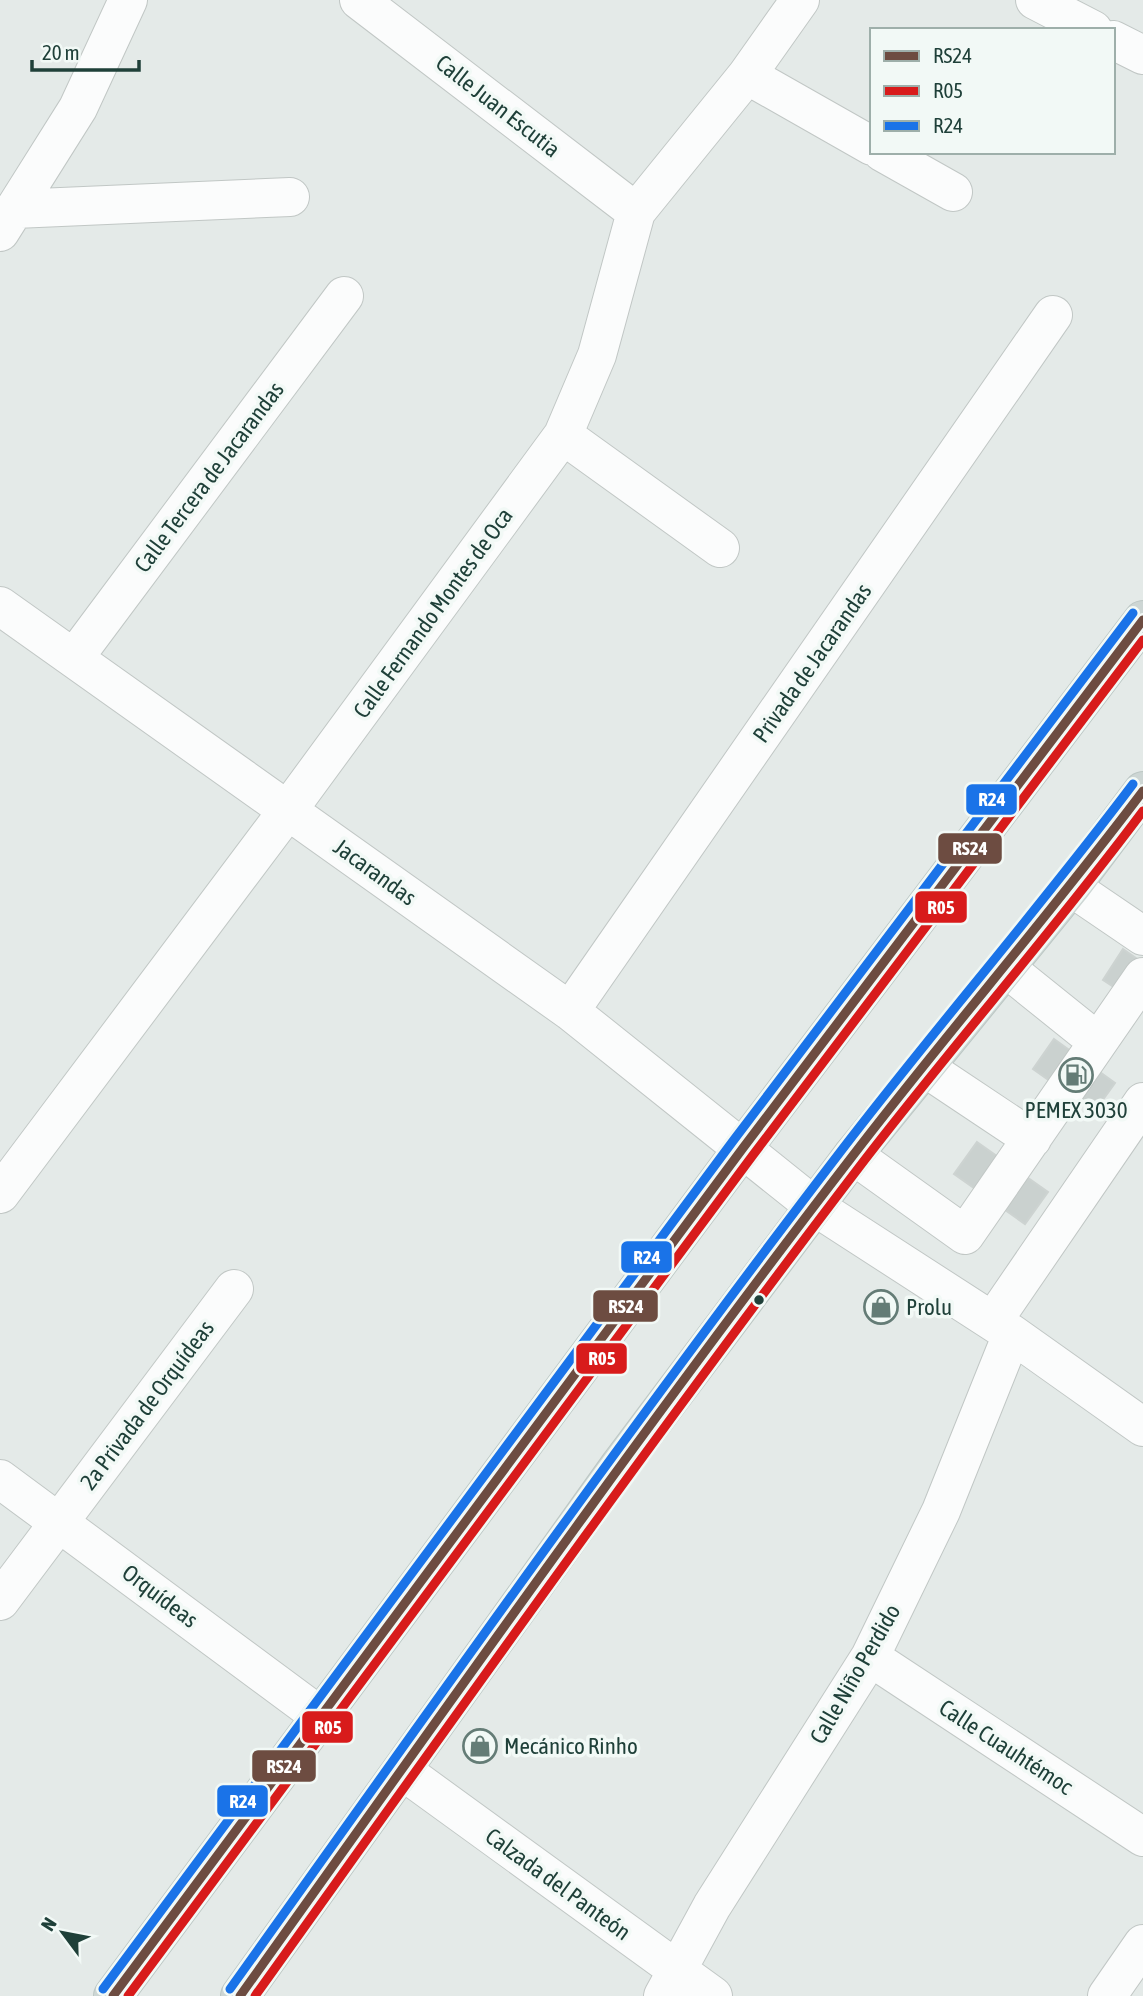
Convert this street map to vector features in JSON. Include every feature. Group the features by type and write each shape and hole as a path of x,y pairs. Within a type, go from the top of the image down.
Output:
{"main road":[{"path":"113,1996 743,1148 1143,620"},
{"path":"240,1996 620,1465 814,1206 1071,887 1143,791"}],"street":[{"path":"7,220 78,108 128,0"},
{"name":"Calle Juan Escutia","path":"360,0 636,212"},
{"name":"Calle Fernando Montes de Oca","path":"0,1194 288,810 563,435 597,355 636,212 747,75 800,0"},
{"path":"1035,0 1089,28"},
{"path":"1115,41 1143,55"},
{"path":"747,75 870,145"},
{"path":"886,154 953,192"},
{"path":"7,220 289,197"},
{"name":"Calle Tercera de Jacarandas","path":"74,658 344,296"},
{"name":"Privada de Jacarandas","path":"570,1011 1053,315"},
{"path":"563,435 720,548"},
{"name":"Jacarandas","path":"0,606 570,1011 814,1206 1003,1327 1143,1427"},
{"path":"1071,887 1143,936"},
{"path":"1006,968 1098,1042"},
{"path":"934,1283 1143,977"},
{"path":"924,1067 1032,1139"},
{"name":"Calle Niño Perdido","path":"670,1983 712,1906 870,1657 941,1511 1003,1327 1143,1101"},
{"path":"853,1156 965,1235"},
{"name":"2a Privada de Orquídeas","path":"0,1601 234,1289"},
{"name":"Orquídeas","path":"0,1479 320,1716"},
{"name":"Calle Cuauhtémoc","path":"870,1657 1143,1837"},
{"name":"Calzada del Panteón","path":"403,1771 670,1983 713,1996"},
{"path":"1107,1996 1143,1944"}],"building":[{"path":"1123,949 1143,963 1143,1006 1103,980"},
{"path":"1054,1039 1115,1083 1094,1112 1033,1069"},
{"path":"977,1142 1048,1192 1025,1224 954,1174"}],"transit line":[{"name":"R24","path":"103,1989 733,1141 1133,613"},
{"name":"RS24","path":"113,1996 743,1148 1143,620"},
{"name":"R05","path":"128,1996 753,1155 1143,640"},
{"name":"R24","path":"230,1989 685,1358 877,1105 1133,784"},
{"name":"RS24","path":"240,1996 542,1574 772,1261 1143,791"},
{"name":"R05","path":"255,1996 554,1579 782,1268 895,1121 1143,811"}],"place":[{"name":"PEMEX 3030","path":"1076,1075"},
{"name":"Prolu","path":"881,1307"},
{"name":"Mecánico Rinho","path":"480,1746"}]}
